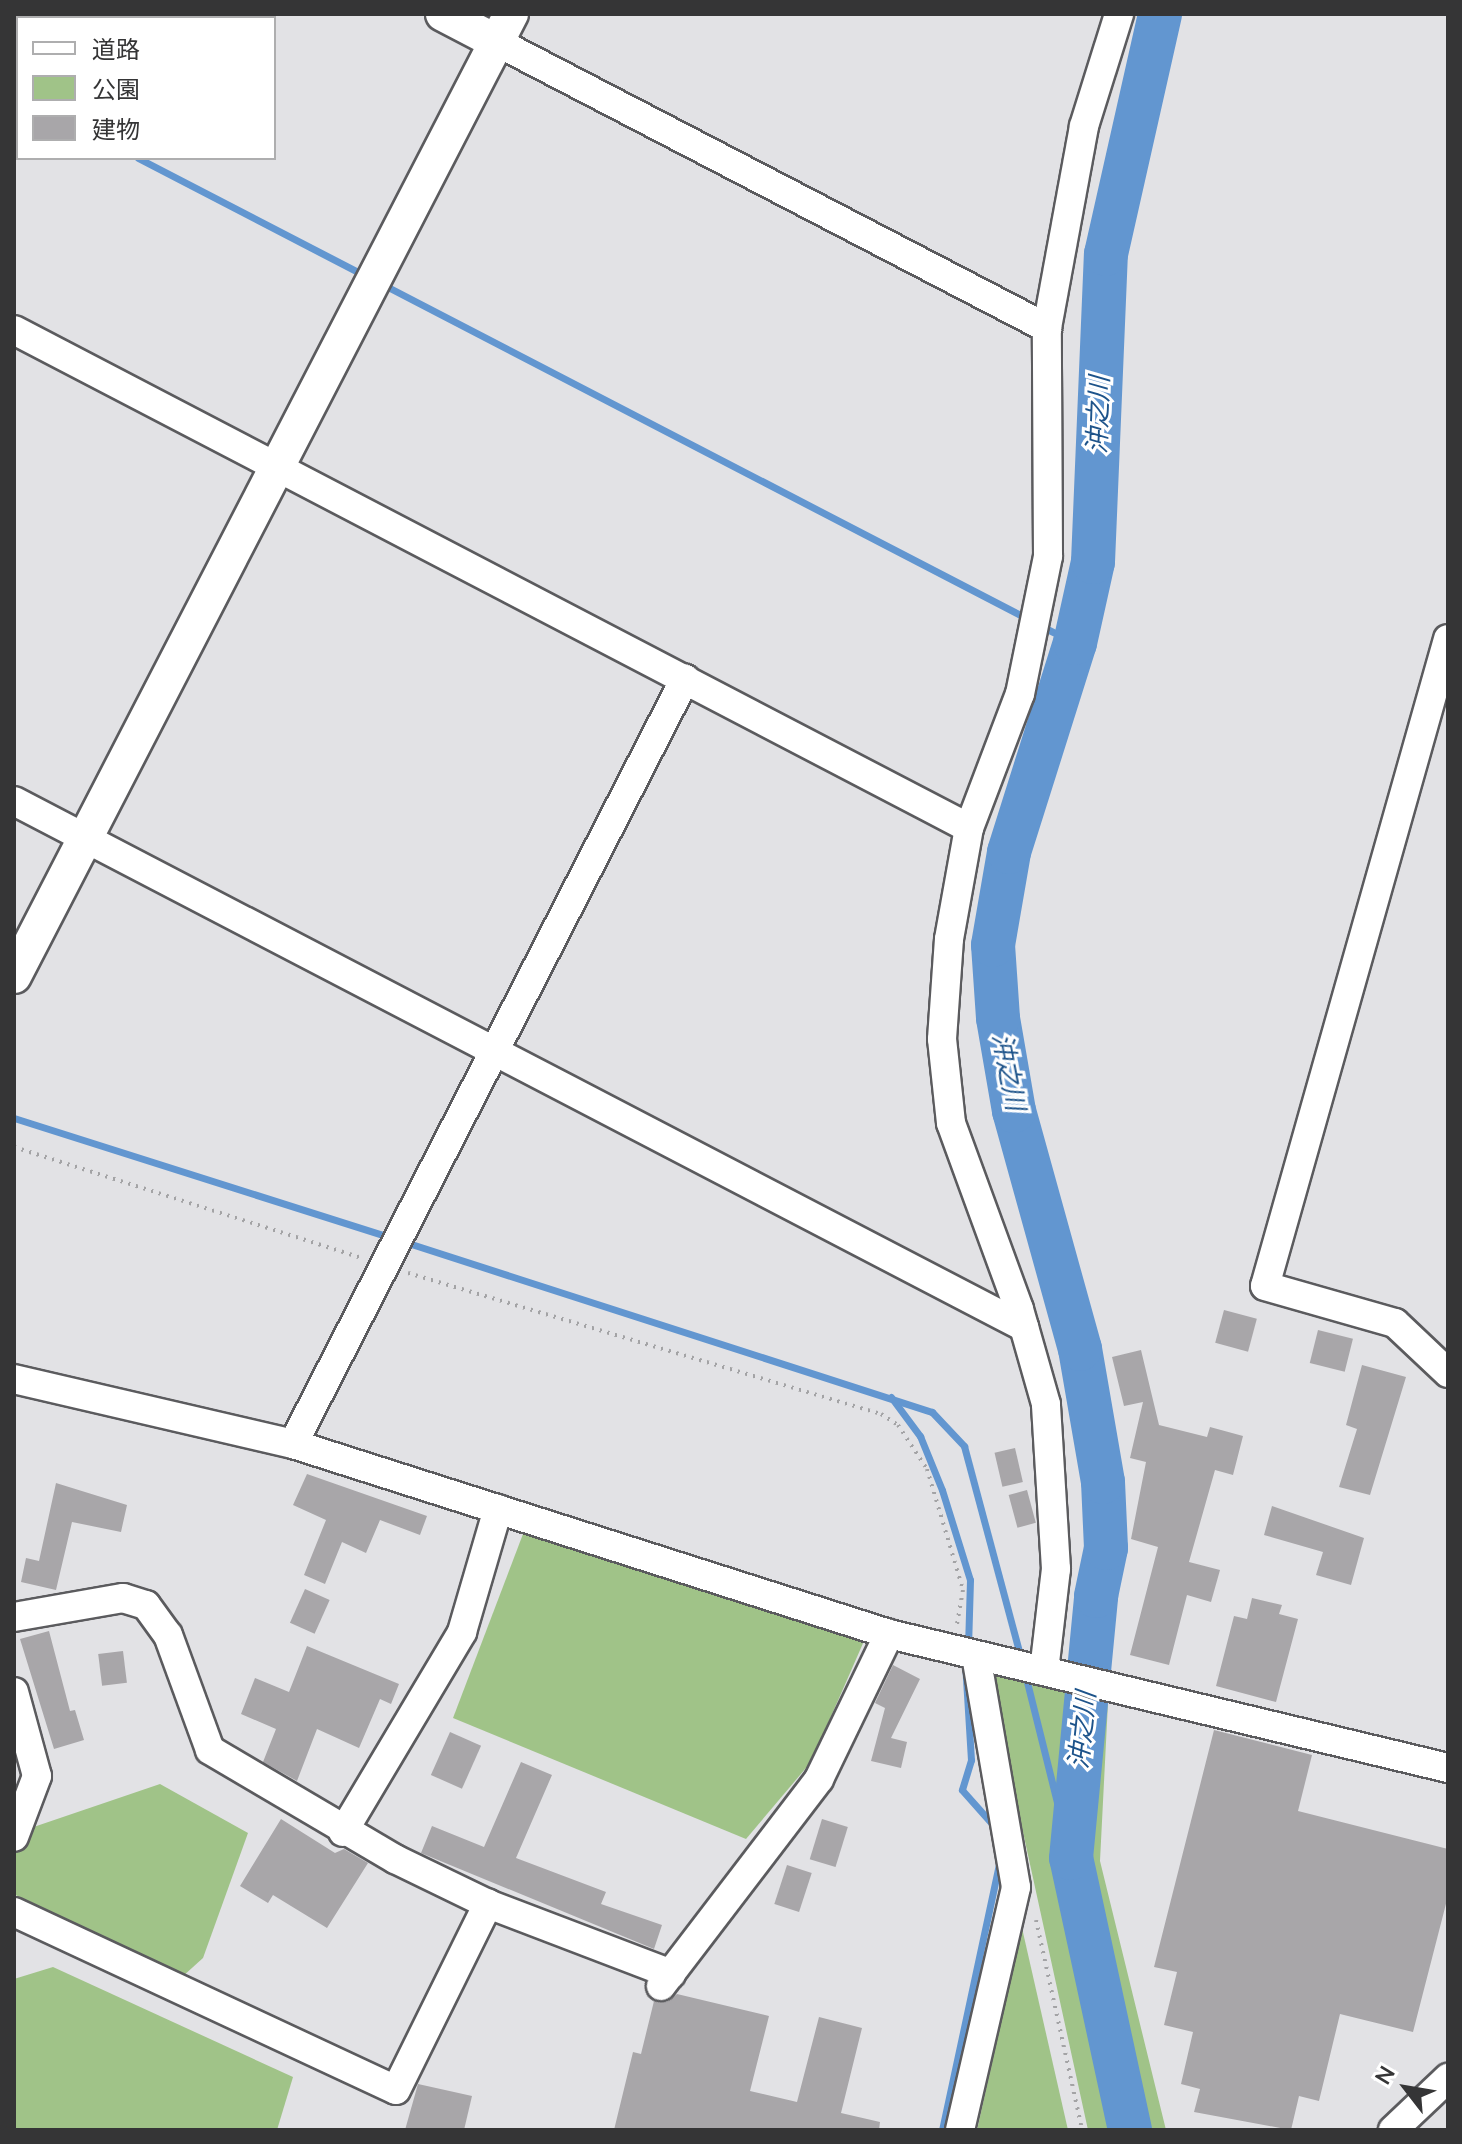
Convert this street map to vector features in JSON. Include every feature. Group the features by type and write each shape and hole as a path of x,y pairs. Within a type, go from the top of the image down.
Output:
{"street":[{"path":"443,14 504,28 1047,328"},
{"path":"1044,1671 1056,1569 1046,1404 1024,1327 951,1123 942,1039 949,939 969,828 1020,694 1048,556 1047,328 1084,126 1119,14"},
{"path":"14,976 504,28"},
{"path":"14,330 969,828"},
{"path":"1448,639 1265,1286 1395,1323 1448,1373"},
{"path":"293,1444 685,679"},
{"path":"14,801 1024,1327"},
{"path":"14,1379 293,1444 889,1634 1448,1768"},
{"path":"343,1832 462,1632 498,1509"},
{"path":"14,1617 123,1598 146,1605 168,1635 210,1750 343,1832 488,1904 666,1980 819,1779 889,1634"},
{"path":"960,2130 1016,1887 976,1655"},
{"path":"14,1692 37,1776 14,1837"},
{"path":"14,1912 396,2090 488,1904"},
{"path":"1393,2130 1448,2078"}],"path":[{"path":"14,1147 881,1414 898,1425 927,1469 963,1590 961,1613 946,1648"},
{"path":"1033,1904 1082,2130"}],"green space":[{"path":"523,1534 864,1641 811,1762 746,1839 453,1718"},
{"path":"987,1667 1108,1703 1100,1861 1166,2130 1088,2130"},
{"path":"160,1784 248,1833 203,1958 172,1986 14,1894 16,1833"},
{"path":"1022,1928 1068,2130 977,2130"},
{"path":"53,1967 293,2077 277,2130 14,2130 14,1979"}],"building":[{"path":"1224,1310 1257,1319 1248,1352 1215,1343"},
{"path":"1318,1330 1353,1339 1345,1372 1310,1363"},
{"path":"1141,1350 1159,1425 1207,1437 1210,1427 1243,1436 1233,1475 1215,1470 1189,1562 1220,1570 1211,1602 1187,1595 1169,1665 1130,1655 1158,1547 1131,1539 1146,1462 1130,1458 1143,1402 1124,1406 1112,1357"},
{"path":"1362,1365 1406,1377 1370,1495 1339,1487 1357,1429 1346,1425"},
{"path":"1015,1448 1023,1482 1002,1487 995,1453"},
{"path":"307,1474 427,1516 420,1535 380,1520 366,1553 342,1542 325,1584 304,1575 326,1520 293,1505"},
{"path":"56,1483 127,1505 121,1532 72,1522 56,1590 21,1582 26,1558 39,1561"},
{"path":"1027,1490 1036,1523 1017,1528 1009,1495"},
{"path":"1272,1506 1364,1538 1351,1585 1316,1575 1323,1552 1264,1535"},
{"path":"305,1589 330,1600 315,1634 290,1623"},
{"path":"1252,1598 1282,1605 1279,1614 1298,1619 1276,1702 1216,1686 1234,1616 1247,1619"},
{"path":"49,1631 70,1711 75,1710 84,1740 54,1749 20,1639"},
{"path":"307,1646 399,1684 391,1704 380,1699 359,1748 317,1729 297,1781 263,1762 276,1729 241,1714 255,1678 289,1692"},
{"path":"123,1651 127,1683 102,1686 98,1654"},
{"path":"893,1665 920,1679 891,1738 907,1742 901,1768 871,1761 885,1708 875,1703"},
{"path":"1214,1730 1312,1755 1298,1811 1448,1849 1448,1896 1413,2032 1340,2014 1319,2101 1299,2096 1291,2130 1194,2112 1200,2089 1181,2084 1193,2032 1164,2025 1177,1972 1154,1967"},
{"path":"450,1732 481,1746 462,1789 431,1775"},
{"path":"521,1762 552,1775 516,1858 606,1892 601,1904 662,1925 654,1949 421,1853 432,1826 484,1847"},
{"path":"281,1819 335,1853 344,1849 368,1863 327,1928 273,1895 268,1903 240,1886"},
{"path":"822,1819 848,1827 836,1867 810,1859"},
{"path":"787,1865 812,1873 799,1912 774,1904"},
{"path":"677,1994 769,2016 750,2091 797,2102 819,2017 862,2028 841,2113 880,2122 879,2130 614,2130 633,2052 641,2054 654,2001 667,2002"},
{"path":"418,2084 472,2096 464,2130 405,2130"}],"waterway":[{"name":"沖之川","path":"1130,2130 1071,1858 1096,1596 1106,1548 1103,1482 1080,1349 1014,1111 998,1018 993,945 1009,852 1075,643 1093,562 1106,254 1160,14"},
{"path":"142,160 364,275"},
{"path":"382,284 1028,619"},
{"path":"1039,625 1075,643"},
{"path":"14,1118 390,1237"},
{"path":"405,1242 932,1412 964,1446 1021,1658"},
{"path":"891,1397 920,1436 942,1490 970,1580 968,1646"},
{"path":"965,1662 971,1760 962,1790 995,1827"},
{"path":"1025,1674 1071,1858"},
{"path":"942,2130 999,1863"}]}
